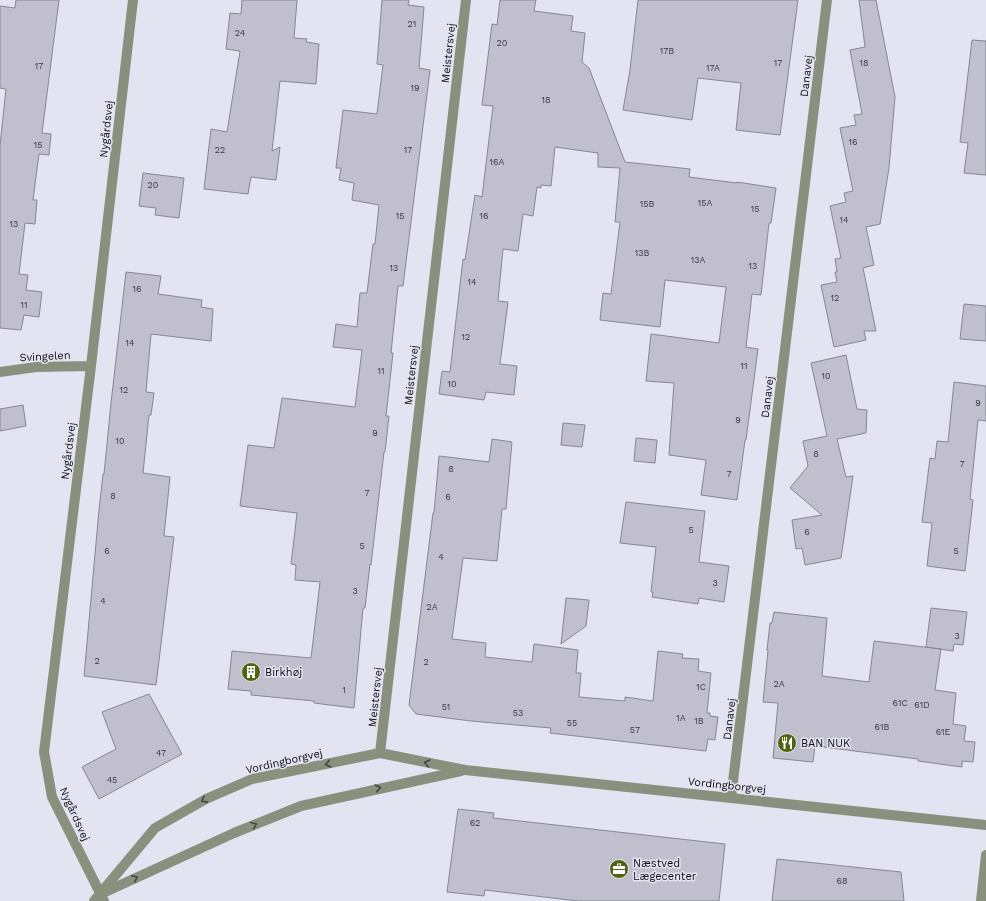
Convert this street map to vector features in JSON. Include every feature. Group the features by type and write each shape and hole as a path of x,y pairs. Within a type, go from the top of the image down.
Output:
{"street":[{"name":"Nygårdsvej","path":"99,899 52,797 44,752 91,366 133,0"},
{"name":"Meistersvej","path":"380,753 466,0"},
{"name":"Danavej","path":"731,798 827,0"},
{"name":"Svingelen","path":"0,372 36,367 91,366"},
{"name":"Vordingborgvej","path":"99,899 156,828 206,799 252,780 380,753 465,770 986,825"},
{"name":"Vordingborgvej","path":"99,899 234,833 301,806 465,770"},
{"path":"981,901 986,855"}],"building":[{"path":"16,0 59,0 42,133 51,134 49,155 39,154 33,200 37,200 35,224 25,223 19,274 28,275 26,290 42,292 39,317 24,315 21,330 0,328 0,145 6,89 0,88 0,6 15,8"},
{"path":"242,0 297,0 294,38 307,39 306,42 319,44 316,84 280,81 272,151 280,147 276,180 251,177 248,194 204,189 211,129 227,132 240,51 226,49 230,13 241,14"},
{"path":"382,0 409,0 408,5 424,7 419,68 430,70 403,286 398,286 386,416 389,416 371,565 370,564 365,608 363,608 354,708 314,703 314,701 251,695 251,691 228,689 232,651 311,658 320,582 295,580 296,565 291,564 297,513 240,506 248,445 274,448 282,398 355,407 362,350 333,347 336,324 357,327 360,293 367,293 373,244 375,244 379,205 352,200 354,183 339,180 341,168 336,168 343,110 377,114 383,65 377,64"},
{"path":"500,0 536,0 534,11 573,16 571,31 585,33 582,62 589,68 625,162 690,169 689,177 776,188 771,223 769,223 761,295 752,294 746,347 758,349 737,500 701,495 706,460 669,455 674,383 646,381 651,334 719,343 726,287 665,280 660,327 600,320 603,293 611,294 620,222 615,222 620,168 598,167 598,153 555,147 551,186 541,185 541,188 537,187 533,216 523,214 518,251 503,249 498,301 508,302 500,364 517,366 514,395 486,392 484,400 439,394 442,371 450,372 463,259 465,260 475,195 482,197 493,106 482,105 492,24 497,25"},
{"path":"638,0 798,0 780,135 736,130 741,83 698,78 692,120 623,110 630,70"},
{"path":"859,0 876,0 895,97 889,168 880,224 866,227 874,265 863,268 876,331 864,331 866,340 834,347 821,285 837,282 835,259 841,258 830,206 846,202 844,193 853,191 840,128 856,125 854,115 862,114 850,50 865,47"},
{"path":"972,40 986,41 986,175 964,173 968,143 960,142"},
{"path":"143,173 184,178 179,218 155,215 156,208 139,206"},
{"path":"126,272 161,276 158,294 202,300 201,307 213,309 211,341 151,334 146,392 154,393 151,415 149,415 143,473 170,477 164,536 174,537 156,685 84,676 99,510"},
{"path":"964,304 986,306 986,341 960,339"},
{"path":"846,355 857,409 867,410 866,433 837,439 846,477 853,476 841,558 805,565 802,548 796,549 792,520 822,515 790,488 808,466 803,441 827,436 811,363"},
{"path":"954,382 986,386 986,421 978,420 970,499 973,500 965,571 927,566 932,523 922,522 930,458 935,459 937,441 948,442"},
{"path":"23,405 26,426 0,431 0,409"},
{"path":"563,423 585,425 582,447 561,445"},
{"path":"636,438 657,440 655,463 634,461"},
{"path":"492,439 512,442 506,509 502,509 497,561 463,558 452,639 486,643 485,657 532,662 534,644 578,650 576,673 581,673 579,697 625,701 625,697 653,701 658,651 683,654 682,658 699,659 698,671 711,673 707,713 710,713 710,716 718,717 715,740 708,739 706,751 550,733 551,728 471,721 416,714 409,705 434,513 439,456 489,462"},
{"path":"626,502 705,511 699,562 729,566 724,602 699,598 698,604 652,597 653,592 651,592 656,547 620,543"},
{"path":"566,598 589,600 586,626 561,644"},
{"path":"931,608 967,612 963,645 954,644 953,651 926,647"},
{"path":"774,612 827,618 822,676 869,682 874,641 941,649 935,690 956,693 953,724 966,726 964,741 975,742 973,762 962,761 962,767 918,761 918,759 815,746 813,762 773,758 778,703 763,702 770,623 772,623"},
{"path":"149,694 182,754 99,799 82,767 116,749 102,712"},
{"name":"Næstved Lægecenter","path":"458,809 494,813 493,818 725,844 719,901 578,901 485,890 484,896 447,892"},
{"path":"777,859 901,872 904,901 772,901"}],"place":[{"name":"Birkhøj","path":"251,672"},
{"name":"BAN NUK","path":"787,743"},
{"name":"Næstved Lægecenter","path":"619,869"}]}
